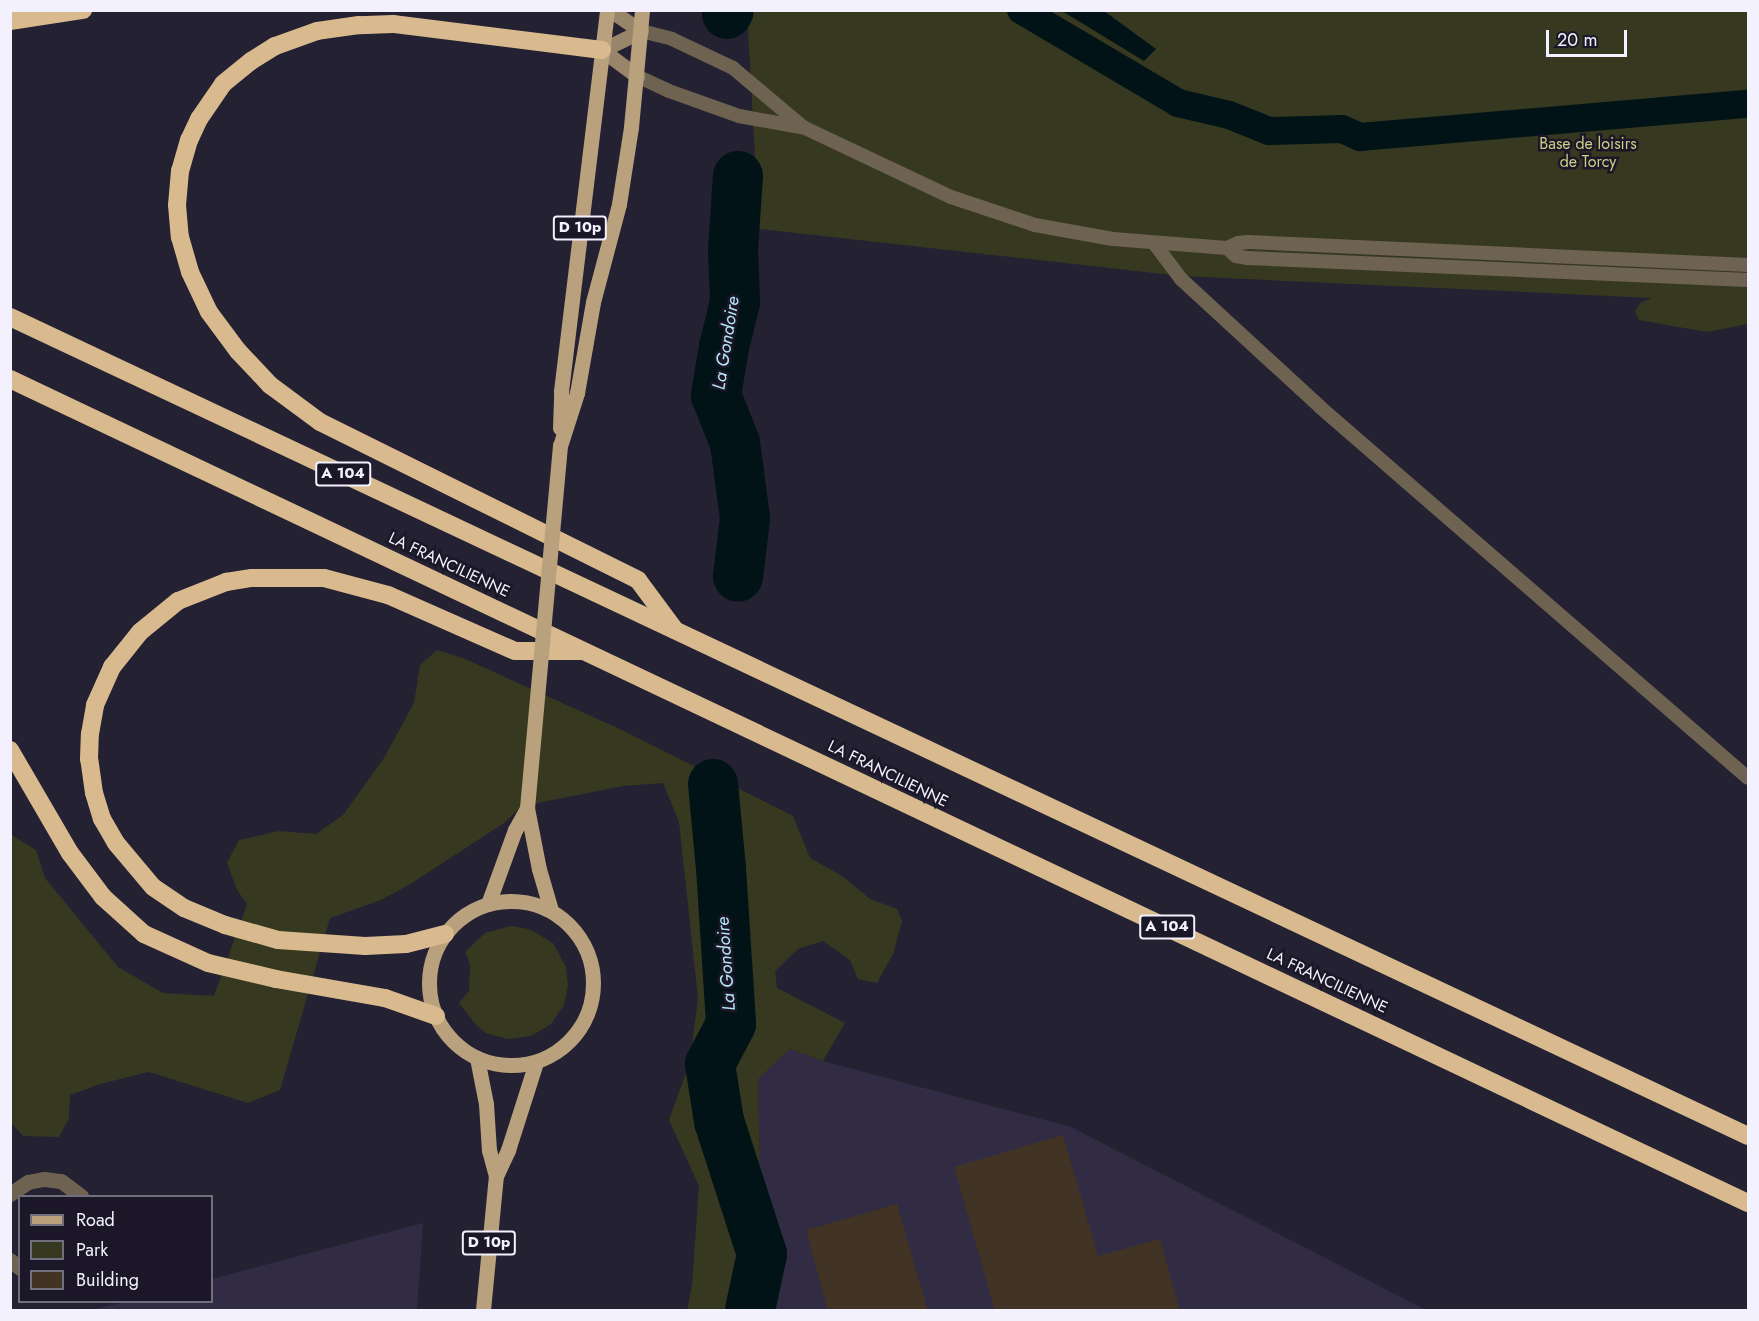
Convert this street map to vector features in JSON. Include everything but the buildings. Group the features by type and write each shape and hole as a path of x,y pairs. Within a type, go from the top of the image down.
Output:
{"highway":[{"path":"10,21 83,10"},
{"path":"602,50 393,24 359,25 317,31 276,46 250,61 223,84 199,119 189,140 180,171 177,205 180,237 190,272 209,312 238,351 270,385 320,422 638,580 676,631"},
{"name":"A 104","path":"10,317 1749,1136"},
{"name":"LA FRANCILIENNE","path":"10,379 1749,1203"},
{"path":"444,934 406,944 365,946 278,940 225,925 184,908 153,887 116,843 102,819 94,793 89,759 90,734 95,705 112,667 140,632 178,602 226,582 252,578 324,578 388,596 515,651 586,651"},
{"path":"10,750 70,853 103,897 144,934 208,963 276,979 385,998 436,1016"}],"main road":[{"path":"608,10 640,31"},
{"name":"D 10p","path":"551,910 538,869 527,808 560,446 561,391 608,10"},
{"name":"D 10p","path":"560,446 577,393 593,302 619,204 637,76 642,10"},
{"path":"637,76 602,50 640,31"},
{"name":"D 10p","path":"488,904 515,830 527,808"},
{"path":"524,901 551,910 569,924 588,953 593,986 586,1018 577,1033 565,1045 536,1062 506,1065 477,1058 453,1041 436,1016 430,995 429,974 434,953 444,934 466,914 488,904 524,901"},
{"name":"D 10p","path":"477,1058 486,1104 489,1150 496,1176"},
{"name":"D 10p","path":"483,1311 496,1176 508,1150 536,1062"}],"street":[{"path":"10,1194 28,1182 44,1179 61,1181 78,1195"}],"lane":[{"path":"640,31 672,39 733,68 805,128 951,197 1035,225 1113,239 1227,248 1248,242 1749,265"},
{"path":"637,76 669,91 739,116 805,128"},
{"path":"1154,243 1181,279 1320,407 1749,778"},
{"path":"1227,248 1236,256 1247,258 1749,280"}],"shaded area":[{"path":"1062,11 1104,11 1156,49 1144,61"},
{"path":"790,1049 823,1061 1071,1127 1426,1310 763,1310 758,1079"},
{"path":"423,1223 417,1310 91,1310 121,1303 213,1303 213,1279"}],"green space":[{"name":"Base de loisirs de Torcy","path":"747,11 1748,11 1748,324 1707,332 1639,320 1635,311 1640,303 1652,298 1181,276 759,229"},
{"path":"437,650 463,658 622,730 793,816 810,858 842,876 870,899 897,909 902,921 893,954 877,983 858,979 850,960 823,941 798,949 775,971 777,988 845,1023 823,1061 790,1049 758,1079 763,1310 687,1310 692,1285 699,1186 669,1120 690,1062 698,998 679,822 663,783 623,786 522,806 504,823 412,883 381,900 330,918 280,1090 248,1103 149,1072 100,1084 70,1095 69,1118 59,1137 23,1136 11,1123 10,834 36,850 45,878 118,967 163,993 214,996 247,904 237,890 227,863 239,840 279,831 316,834 343,815 384,758 414,703 420,665"},
{"path":"511,926 529,929 553,943 566,967 568,985 564,1005 551,1024 531,1036 508,1039 486,1033 477,1026 459,1003 469,991 470,964 465,952 485,933"}],"waterway":[{"name":"La Gondoire","path":"727,14 729,10"},
{"path":"1021,10 1178,103 1229,115 1269,131 1342,129 1360,137 1748,104"},
{"name":"La Gondoire","path":"738,176 733,249 735,302 716,395 735,443 745,518 738,577"},
{"name":"La Gondoire","path":"713,784 731,1024 710,1064 719,1121 762,1254 750,1310"}]}
